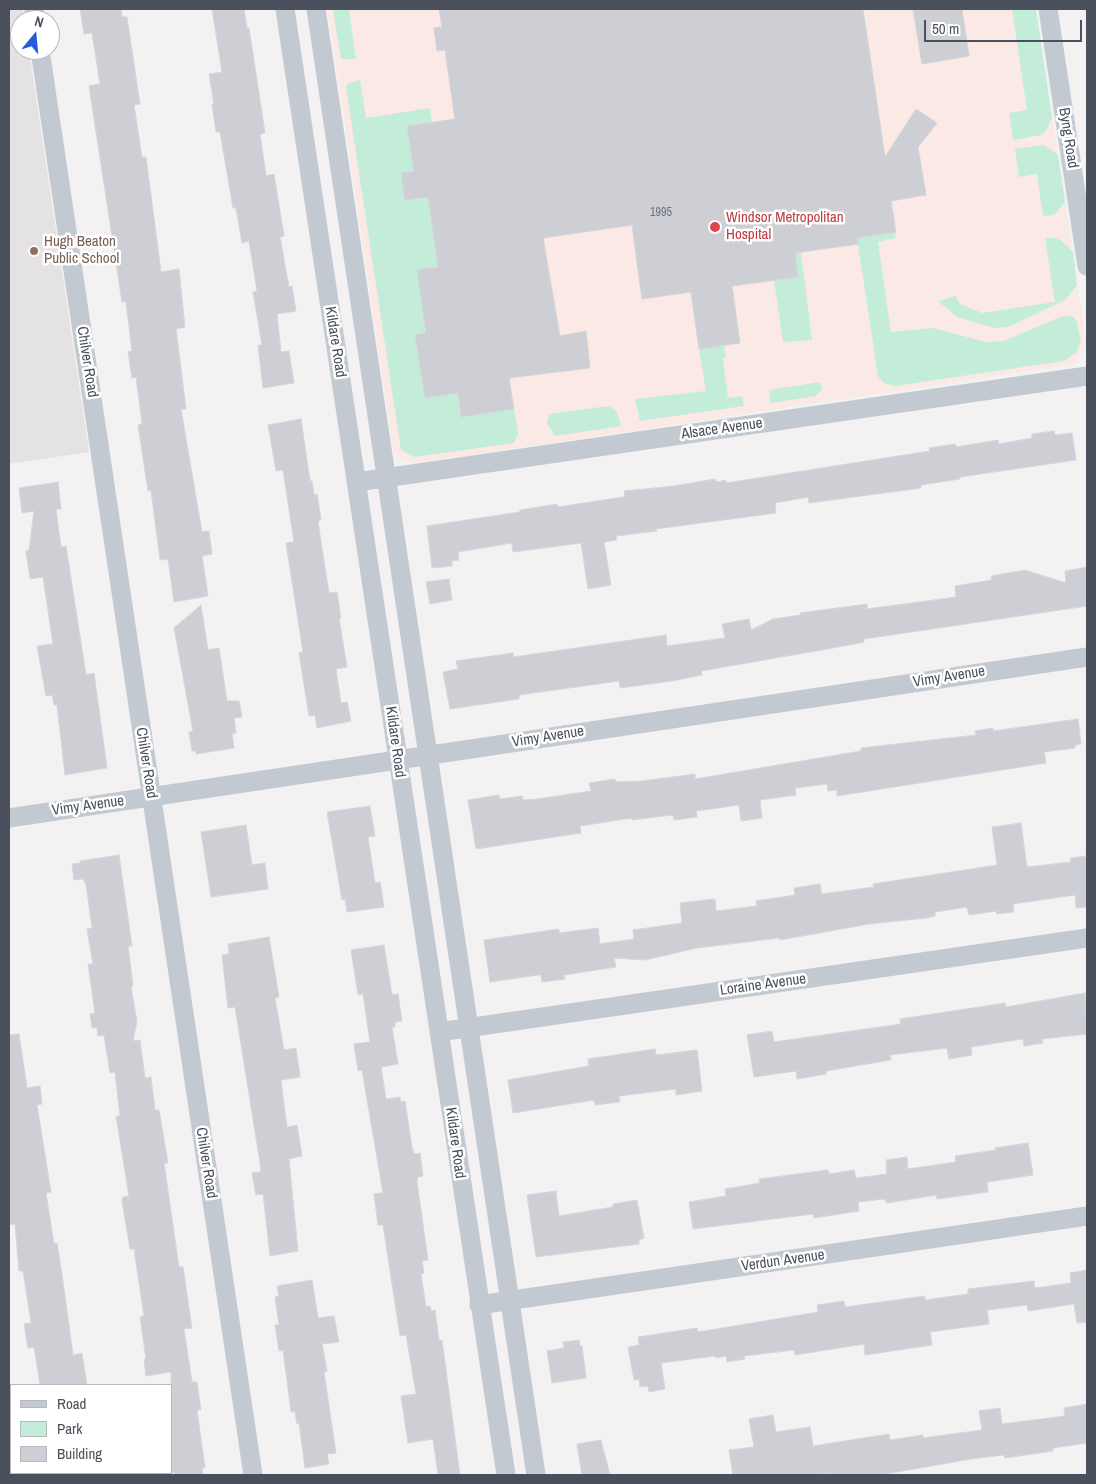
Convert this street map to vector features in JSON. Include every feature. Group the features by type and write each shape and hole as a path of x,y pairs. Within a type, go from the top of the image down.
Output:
{"street":[{"name":"Kildare Road","path":"284,9 506,1475"},
{"name":"Kildare Road","path":"316,9 536,1475"},
{"name":"Byng Road","path":"1048,9 1087,266"},
{"name":"Chilver Road","path":"41,60 253,1475"},
{"name":"Alsace Avenue","path":"357,482 1087,376"},
{"name":"Vimy Avenue","path":"9,818 1087,656"},
{"name":"Loraine Avenue","path":"439,1032 1087,938"},
{"name":"Verdun Avenue","path":"479,1305 1087,1216"}],"shaded area":[{"name":"Hugh Beaton Public School","path":"9,9 23,9 10,10 10,60 30,60 89,452 9,464"},
{"name":"Windsor Metropolitan Hospital","path":"328,9 1036,9 1086,344 1074,364 413,464 394,454"}],"green space":[{"path":"333,9 349,9 356,59 341,59"},
{"path":"1012,9 1036,9 1052,118 1046,131 1041,135 1013,140 1009,113 1027,110"},
{"path":"360,80 366,118 430,108 432,122 408,126 414,171 401,173 405,200 428,197 438,267 417,270 424,318 446,330 416,335 425,398 458,393 461,416 514,409 518,434 514,443 414,457 401,450 346,87 349,83"},
{"path":"1044,145 1058,155 1065,202 1054,215 1043,216 1037,174 1019,177 1015,149"},
{"path":"896,232 895,238 878,242 891,332 933,328 986,342 1004,341 1060,317 1072,316 1077,321 1081,342 1076,353 1064,361 894,386 884,383 878,376 857,238"},
{"path":"1045,238 1055,238 1062,241 1073,252 1077,285 1065,300 1008,327 995,328 957,317 938,301 956,296 960,304 982,313 1055,302"},
{"path":"801,252 812,340 783,342 774,280 798,277 795,253"},
{"path":"724,345 726,357 723,359 728,398 742,396 744,406 640,421 635,399 706,391 699,349"},
{"path":"820,382 822,389 816,396 771,403 769,390"},
{"path":"609,406 617,412 621,426 555,436 547,423 549,414"}],"building":[{"path":"80,9 121,9 122,17 127,17 140,104 134,105 142,157 146,157 161,272 179,269 185,327 176,329 186,409 181,409 202,532 209,531 212,554 202,556 208,596 174,602 168,559 160,560 151,490 148,491 138,425 142,424 136,377 132,378 128,352 132,351 126,302 122,302 89,86 100,84 92,33 84,34"},
{"path":"212,9 244,9 247,28 249,28 265,133 260,134 266,176 274,174 284,236 280,237 289,287 292,286 296,311 277,314 281,352 289,351 294,383 263,388 258,345 262,345 253,292 257,291 249,241 242,243 236,208 233,208 220,132 216,132 212,104 214,104 209,74 222,72"},
{"name":"Windsor Metropolitan Hospital","path":"439,9 863,9 885,157 916,109 937,123 918,147 926,195 891,201 896,232 857,238 858,244 795,253 798,277 732,286 740,343 699,349 691,292 642,299 632,225 543,238 560,336 586,331 590,368 509,378 514,409 461,417 458,393 425,398 415,335 426,333 417,270 438,267 428,197 405,200 401,173 414,171 407,126 455,119 445,50 437,51 434,28 442,27"},
{"path":"913,9 962,9 969,56 922,64"},
{"path":"301,419 310,481 312,481 314,495 317,494 321,519 318,522 329,593 337,592 347,667 336,669 341,703 347,702 351,721 317,728 315,715 309,716 299,653 303,652 286,543 294,542 283,470 276,471 268,425"},
{"path":"1054,431 1055,435 1072,433 1076,460 960,477 960,479 921,485 921,488 809,503 808,497 775,503 776,513 616,536 617,540 604,542 611,585 588,589 581,543 513,552 512,543 458,552 459,560 452,561 452,566 432,568 427,526 520,512 520,510 557,504 558,507 623,497 625,496 624,491 674,486 715,479 716,482 726,480 726,483 930,451 929,448 955,444 956,447 998,440 999,444 1032,438 1032,434"},
{"path":"58,482 61,509 56,509 61,547 66,546 86,675 94,673 107,768 65,775 57,705 54,705 52,695 46,696 37,646 53,644 43,577 30,579 26,551 29,550 34,511 22,513 19,488"},
{"path":"1087,567 1087,606 864,639 864,642 701,671 702,675 672,681 620,688 619,681 519,695 519,699 450,709 443,672 458,669 456,661 513,653 513,657 666,635 667,646 725,638 722,624 749,619 751,630 773,619 801,615 800,613 867,604 867,609 956,597 955,586 992,580 991,576 1025,570 1066,583 1065,571"},
{"path":"449,579 452,600 430,604 426,582"},
{"path":"201,605 208,650 219,648 227,701 239,701 242,717 234,718 236,733 232,734 234,748 196,754 196,751 192,751 189,732 193,731 174,628"},
{"path":"1078,719 1081,744 1075,745 1075,748 1044,752 1046,763 837,796 837,790 828,791 827,784 795,788 796,795 760,800 762,818 741,821 739,805 696,811 697,817 674,820 673,815 632,820 632,818 580,826 581,833 476,849 468,800 499,795 500,799 522,796 523,800 537,799 591,791 589,783 615,779 616,782 642,781 695,774 695,779 861,751 861,748 976,735 975,731 993,728 993,731"},
{"path":"370,806 375,836 368,837 375,883 380,882 384,907 347,912 345,899 342,900 327,812"},
{"path":"1021,823 1027,867 1071,862 1070,858 1087,856 1087,907 1076,908 1075,895 1013,904 1014,912 997,914 996,911 969,915 967,907 935,912 935,916 926,918 869,924 780,940 779,938 697,948 645,960 614,958 616,967 564,975 565,979 542,982 541,975 538,975 490,982 484,940 559,929 559,933 598,928 600,944 634,939 633,930 682,923 680,903 715,899 716,911 757,906 756,901 795,895 794,888 820,884 822,894 874,887 873,884 997,865 992,827"},
{"path":"246,825 252,865 265,863 268,889 211,897 201,832"},
{"path":"119,855 132,946 128,946 133,986 131,987 137,1021 133,1041 140,1040 145,1078 151,1077 155,1110 159,1110 168,1163 164,1163 179,1267 183,1267 192,1328 184,1329 192,1382 197,1382 201,1410 197,1410 205,1468 202,1468 203,1475 175,1475 174,1472 172,1473 171,1372 146,1376 144,1359 146,1359 140,1317 144,1316 134,1249 130,1249 122,1201 123,1197 129,1196 116,1116 120,1116 115,1072 110,1073 104,1035 98,1036 97,1028 92,1028 90,1014 95,1013 88,964 93,964 87,929 92,928 86,885 83,879 74,880 72,864 80,863 80,861"},
{"path":"269,937 279,997 275,998 284,1050 296,1048 300,1077 281,1080 287,1127 297,1125 302,1156 289,1159 298,1251 270,1256 263,1194 256,1195 252,1173 260,1172 261,1169 235,1007 228,1008 222,955 229,954 228,944"},
{"path":"384,945 392,995 398,994 402,1021 395,1022 395,1027 392,1027 398,1064 381,1067 386,1099 400,1097 401,1102 405,1101 414,1154 420,1153 423,1176 418,1177 417,1182 428,1260 422,1261 424,1273 421,1274 426,1307 430,1306 431,1311 435,1310 439,1341 442,1340 460,1475 438,1475 433,1439 408,1443 401,1396 416,1394 406,1335 400,1336 383,1225 378,1225 374,1194 383,1193 362,1070 358,1071 354,1044 370,1042 363,994 358,995 351,950"},
{"path":"1085,993 1087,1034 1042,1039 1043,1043 1024,1046 1023,1039 971,1047 972,1055 949,1059 947,1048 890,1055 891,1060 826,1071 826,1074 797,1079 796,1071 754,1077 747,1035 772,1031 774,1042 901,1024 900,1019 1005,1003 1006,1007"},
{"path":"19,1034 27,1088 40,1086 42,1104 37,1105 51,1192 46,1193 54,1244 57,1243 73,1355 82,1353 87,1384 40,1384 34,1347 28,1348 24,1324 31,1323 23,1271 19,1271 15,1224 9,1225 9,1035"},
{"path":"655,1049 656,1055 697,1050 702,1091 676,1095 676,1089 619,1096 620,1102 595,1105 594,1100 513,1113 508,1080 589,1066 588,1059"},
{"path":"1028,1143 1033,1175 987,1182 988,1192 937,1199 936,1195 887,1203 884,1199 858,1202 859,1211 814,1218 813,1214 693,1229 689,1202 726,1196 725,1189 760,1183 759,1179 828,1170 829,1174 854,1170 856,1178 887,1174 886,1160 907,1157 908,1169 956,1162 955,1156"},
{"path":"556,1191 559,1216 613,1207 613,1204 637,1200 644,1238 639,1240 639,1244 536,1257 527,1195"},
{"path":"1087,1270 1087,1322 1077,1323 1074,1304 1028,1311 1027,1305 987,1310 989,1324 930,1332 932,1345 865,1355 864,1344 795,1355 794,1350 744,1356 745,1359 727,1362 726,1356 716,1358 715,1356 661,1363 665,1389 649,1392 648,1386 640,1387 639,1379 634,1380 628,1347 639,1345 638,1337 697,1328 698,1332 818,1312 817,1305 844,1301 845,1307 925,1296 925,1300 968,1294 968,1289 1034,1281 1035,1288 1071,1283 1070,1273"},
{"path":"312,1280 318,1318 334,1316 339,1342 322,1344 327,1371 324,1372 336,1453 327,1454 329,1464 305,1468 299,1423 297,1424 295,1412 291,1412 283,1350 279,1351 275,1325 279,1325 275,1297 279,1296 277,1286"},
{"path":"579,1340 580,1346 582,1346 586,1378 552,1383 547,1351 564,1348 563,1342"},
{"path":"1087,1404 1087,1443 1053,1448 1053,1451 1005,1458 1004,1455 971,1459 880,1475 830,1475 829,1473 811,1475 733,1475 729,1450 754,1447 749,1419 773,1415 776,1432 810,1427 813,1446 889,1434 890,1440 923,1435 923,1438 982,1430 979,1411 1000,1408 1002,1424 1065,1416 1064,1408"},
{"path":"601,1440 610,1475 582,1475 577,1444"}],"place":[{"name":"Windsor Metropolitan Hospital","path":"715,227"},
{"name":"Hugh Beaton Public School","path":"34,251"}]}
